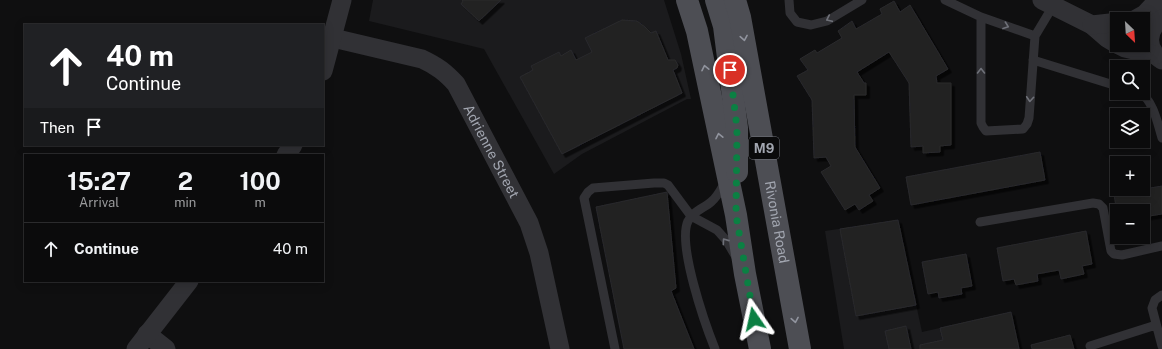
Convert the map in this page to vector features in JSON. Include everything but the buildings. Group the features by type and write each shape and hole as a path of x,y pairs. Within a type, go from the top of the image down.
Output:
{"main road":[{"path":"678,0 697,31"},
{"path":"687,0 697,31 736,215 745,274 760,349"},
{"path":"716,0 724,26 737,128 736,215"},
{"name":"Rivonia Road","path":"735,0 740,17 800,348"}],"street":[{"path":"324,67 342,0"},
{"path":"1147,12 1158,0"},
{"path":"1048,3 1092,25 1110,40"},
{"path":"1092,25 1110,23"},
{"name":"Adrienne Street","path":"332,38 422,59 436,65 456,84 529,223 539,253 560,349"},
{"path":"1150,47 1151,50 1159,57"},
{"path":"1140,52 1159,57"},
{"path":"166,349 142,342 188,282"}],"lane":[{"path":"789,0 790,13 797,22 811,25 827,21 862,0"},
{"path":"945,0 981,17 1035,36"},
{"path":"981,17 983,128 986,131 1023,129 1027,124 1035,36 1048,3"},
{"path":"1033,60 1110,84"},
{"path":"1148,100 1151,103 1162,138"},
{"path":"715,349 697,299 685,246 686,225 691,216 715,198 728,177"},
{"path":"615,349 584,198 588,192 594,188 664,183 668,185 691,216 718,230 726,240 745,274"},
{"path":"980,222 1088,204 1099,204 1103,208 1111,251 1114,254 1122,256 1162,246"},
{"path":"1162,295 1155,300 1152,308 1162,346"},
{"path":"1090,346 1156,325"}],"shaded area":[{"path":"373,0 664,0 681,54 691,99 687,99 582,154 554,174 484,49 369,21"},
{"path":"898,220 922,332 1011,312 1019,349 844,349 825,231"}],"route":[{"path":"730,70 737,128 736,215 754,319"}]}
